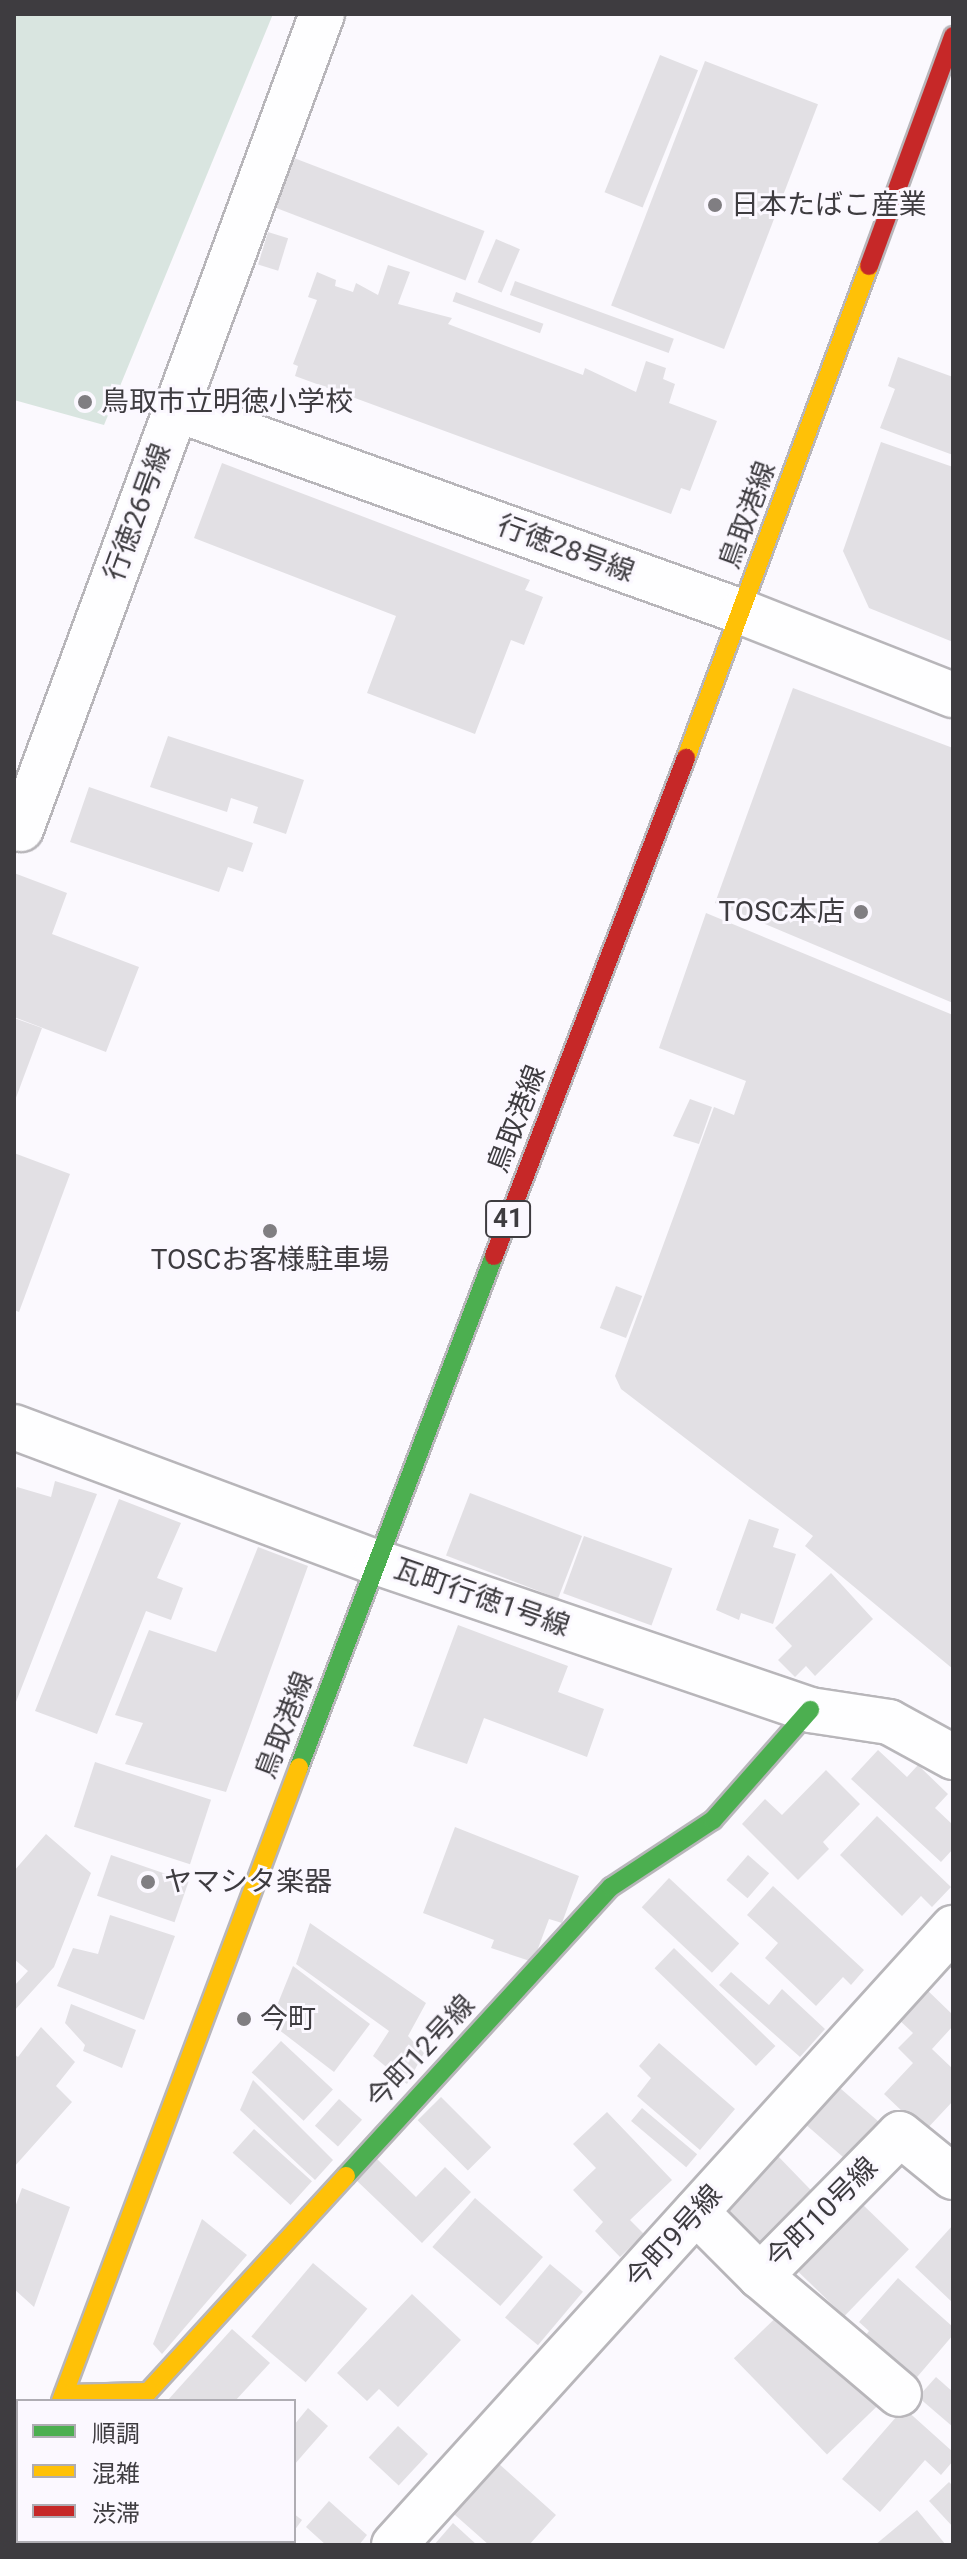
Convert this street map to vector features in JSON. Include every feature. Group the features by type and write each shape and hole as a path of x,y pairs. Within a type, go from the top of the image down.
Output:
{"main road":[{"name":"鳥取港線","path":"63,2398 376,1562 742,612 953,36"},
{"name":"今町12号線","path":"63,2398 148,2392 611,1887 713,1820 810,1710"}],"street":[{"name":"行徳26号線","path":"21,829 322,14"},
{"name":"行徳28号線","path":"176,409 742,612 953,695"},
{"name":"瓦町行徳1号線","path":"14,1427 376,1562 810,1710 889,1722 953,1757"},
{"name":"今町9号線","path":"394,2545 953,1928"},
{"name":"今町10号線","path":"696,2212 760,2276 900,2134 953,2177"},
{"path":"760,2276 899,2394"}],"shaded area":[{"name":"鳥取市立明徳小学校","path":"14,14 273,14 104,425 14,400"}],"building":[{"path":"660,55 698,70 643,208 605,192"},
{"name":"日本たばこ産業","path":"705,61 818,104 724,349 611,306"},
{"path":"294,158 484,231 465,281 275,207"},
{"path":"268,232 288,238 278,271 258,265"},
{"path":"496,239 520,249 502,292 478,282"},
{"path":"388,265 410,272 398,304 452,318 448,324 583,375 585,368 636,392 646,361 666,368 663,379 675,384 669,403 717,421 690,491 681,488 671,514 295,376 298,366 293,364 317,300 308,297 317,272 336,280 335,286 353,292 356,283 378,295"},
{"path":"515,281 674,339 669,353 510,295"},
{"path":"456,292 543,324 540,333 453,301"},
{"path":"898,357 953,377 953,455 880,428 895,389 888,386"},
{"path":"881,442 953,467 953,642 869,608 843,551"},
{"path":"222,463 530,580 525,590 543,597 524,645 511,640 475,734 367,693 396,616 194,538"},
{"path":"793,688 953,748 953,1003 715,903"},
{"path":"168,736 304,780 286,834 253,823 258,807 231,798 227,812 150,787"},
{"path":"89,787 253,843 243,872 228,867 219,892 70,842"},
{"path":"14,873 67,893 52,934 139,967 106,1052 14,1017"},
{"path":"706,913 953,1015 953,1669 805,1546 813,1536 621,1389 615,1376 714,1107 734,1115 746,1081 659,1048"},
{"path":"14,1018 42,1028 14,1103"},
{"path":"690,1099 712,1107 699,1144 673,1136"},
{"path":"14,1153 70,1174 19,1312 14,1310"},
{"path":"616,1286 642,1296 626,1338 600,1328"},
{"path":"55,1481 97,1494 14,1707 14,1496 17,1487 51,1497"},
{"path":"470,1493 582,1536 558,1599 446,1556"},
{"path":"119,1499 181,1523 157,1578 183,1588 171,1620 146,1611 97,1734 35,1711"},
{"path":"749,1519 779,1529 773,1547 796,1554 773,1624 741,1613 739,1620 716,1610"},
{"path":"584,1536 672,1568 651,1625 563,1593"},
{"path":"258,1547 308,1566 226,1792 125,1764 143,1723 115,1715 149,1630 216,1652"},
{"path":"831,1573 873,1619 815,1676 806,1666 795,1677 778,1660 792,1646 775,1628"},
{"path":"458,1625 568,1666 558,1692 604,1709 587,1757 484,1718 467,1764 413,1746"},
{"path":"878,1750 907,1777 918,1765 948,1794 935,1808 953,1825 953,1849 941,1862 851,1779"},
{"path":"95,1762 211,1800 190,1864 74,1827"},
{"path":"826,1770 860,1804 823,1842 829,1849 798,1880 742,1824 765,1799 782,1815"},
{"path":"877,1816 951,1887 932,1907 921,1896 902,1916 840,1855"},
{"path":"455,1827 579,1876 562,1923 549,1919 533,1962 491,1948 494,1940 423,1913"},
{"path":"46,1834 91,1873 54,1967 14,2011 14,1986 28,1971 14,1959 14,1871"},
{"path":"111,1855 189,1882 175,1922 97,1896"},
{"path":"748,1855 769,1873 747,1898 726,1880"},
{"path":"669,1878 739,1943 712,1973 642,1907"},
{"path":"773,1886 864,1970 851,1985 843,1977 816,2006 765,1958 778,1943 747,1915"},
{"path":"110,1915 175,1936 144,2020 57,1986 73,1948 98,1954"},
{"path":"310,1923 426,2003 408,2036 424,2053 407,2084 373,2056 389,2031 296,1964"},
{"path":"674,1948 775,2046 756,2066 655,1968"},
{"path":"293,1966 370,2024 334,2072 270,2023"},
{"path":"731,1972 769,2005 782,1989 825,2029 800,2057 719,1985"},
{"path":"924,1987 953,2015 953,2026 932,2049 953,2069 953,2101 924,2132 884,2094 913,2063 898,2048 913,2033 896,2017"},
{"path":"71,2004 136,2030 122,2068 83,2051 85,2045 65,2023"},
{"path":"41,2027 75,2062 56,2086 72,2102 14,2167 14,2054 18,2057"},
{"path":"281,2041 333,2089 304,2121 252,2072"},
{"path":"659,2043 735,2109 700,2150 637,2096 651,2078 639,2066"},
{"path":"253,2080 333,2160 315,2180 240,2110"},
{"path":"833,2082 887,2129 855,2167 800,2120"},
{"path":"441,2097 491,2147 468,2171 418,2120"},
{"path":"339,2099 362,2120 338,2146 315,2126"},
{"path":"642,2108 697,2154 686,2167 631,2121"},
{"path":"607,2112 672,2180 630,2220 644,2234 620,2257 595,2231 603,2222 573,2190 596,2168 573,2144"},
{"path":"254,2129 312,2181 291,2205 233,2153"},
{"path":"774,2152 817,2197 762,2249 719,2205"},
{"path":"376,2158 416,2197 445,2167 471,2192 422,2243 356,2180"},
{"path":"22,2188 70,2207 34,2307 14,2289 14,2210"},
{"path":"475,2198 543,2257 500,2306 432,2247"},
{"path":"860,2202 909,2249 844,2316 795,2269"},
{"path":"202,2219 247,2255 162,2354 153,2344"},
{"path":"953,2225 953,2303 915,2267"},
{"path":"313,2263 367,2309 306,2382 251,2337"},
{"path":"550,2264 583,2292 538,2345 505,2318"},
{"path":"898,2278 953,2327 953,2335 912,2383 862,2340 869,2331 859,2322"},
{"path":"412,2294 461,2340 398,2407 379,2389 367,2401 337,2373"},
{"path":"790,2304 883,2400 827,2455 734,2358"},
{"path":"232,2329 270,2363 237,2399 169,2399"},
{"path":"936,2377 953,2392 953,2427 918,2397"},
{"path":"308,2408 328,2426 296,2463 296,2423"},
{"path":"904,2408 953,2452 953,2461 941,2475 925,2460 880,2512 842,2479"},
{"path":"398,2426 428,2454 399,2485 369,2457"},
{"path":"498,2463 556,2515 529,2545 489,2545 446,2507 482,2467 490,2473"},
{"path":"949,2482 953,2486 953,2527 929,2501"},
{"path":"329,2501 367,2535 359,2545 326,2545 306,2527"},
{"path":"917,2510 946,2545 875,2545"},
{"path":"453,2523 477,2545 434,2545"},
{"path":"184,2543 234,2543 183,2545"}],"traffic: fast":[{"path":"299,1767 494,1256"},
{"path":"346,2176 611,1887 713,1820 810,1710"}],"traffic: slow":[{"path":"686,758 869,266"},
{"path":"62,2399 299,1767"},
{"path":"64,2394 148,2392 346,2176"},
{"path":"14,2524 16,2519"}],"traffic: jam":[{"path":"869,266 953,36"},
{"path":"494,1256 686,758"}],"place":[{"name":"日本たばこ産業","path":"715,205"},
{"name":"鳥取市立明徳小学校","path":"85,402"},
{"name":"TOSC本店","path":"861,912"},
{"name":"TOSCお客様駐車場","path":"270,1231"},
{"name":"ヤマシタ楽器","path":"148,1882"},
{"name":"今町","path":"244,2019"}]}
